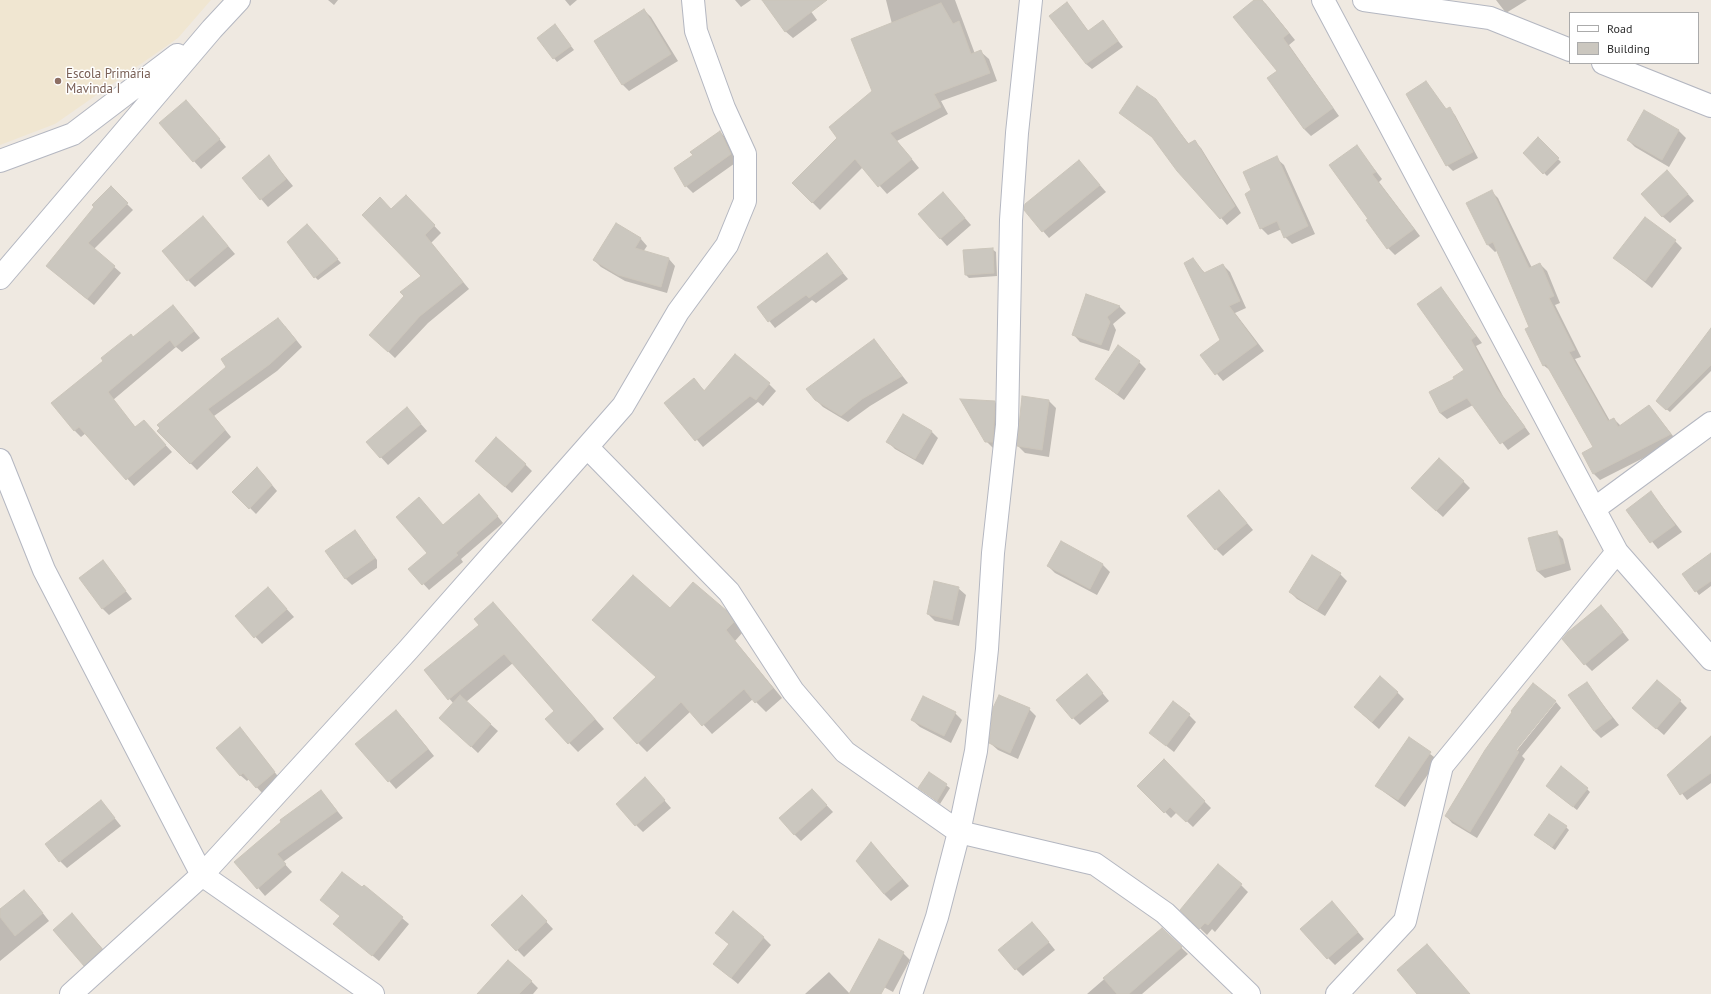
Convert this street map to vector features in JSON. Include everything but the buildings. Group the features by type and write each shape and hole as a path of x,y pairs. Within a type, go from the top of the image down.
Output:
{"street":[{"path":"0,278 212,29 239,0"},
{"path":"71,994 202,875 403,656 623,406 678,312 727,245 745,201 745,154 724,108 696,31 693,0"},
{"path":"910,994 938,916 959,832 976,751 987,649 993,554 1007,425 1011,220 1017,133 1031,0"},
{"path":"1323,0 1617,552 1711,659"},
{"path":"1364,0 1490,18 1569,50"},
{"path":"0,161 73,134 212,29"},
{"path":"1606,64 1711,106"},
{"path":"1594,509 1711,423"},
{"path":"587,447 729,592 793,691 845,752 959,832 1095,864 1165,913 1249,994"},
{"path":"0,460 44,570 202,875 374,994"},
{"path":"1337,994 1405,921 1442,766 1617,552"}],"shaded area":[{"name":"Escola Primária Mavinda I","path":"0,0 211,0 178,38 55,124 0,145"}],"place":[{"name":"Escola Primária Mavinda I","path":"58,81"}]}
